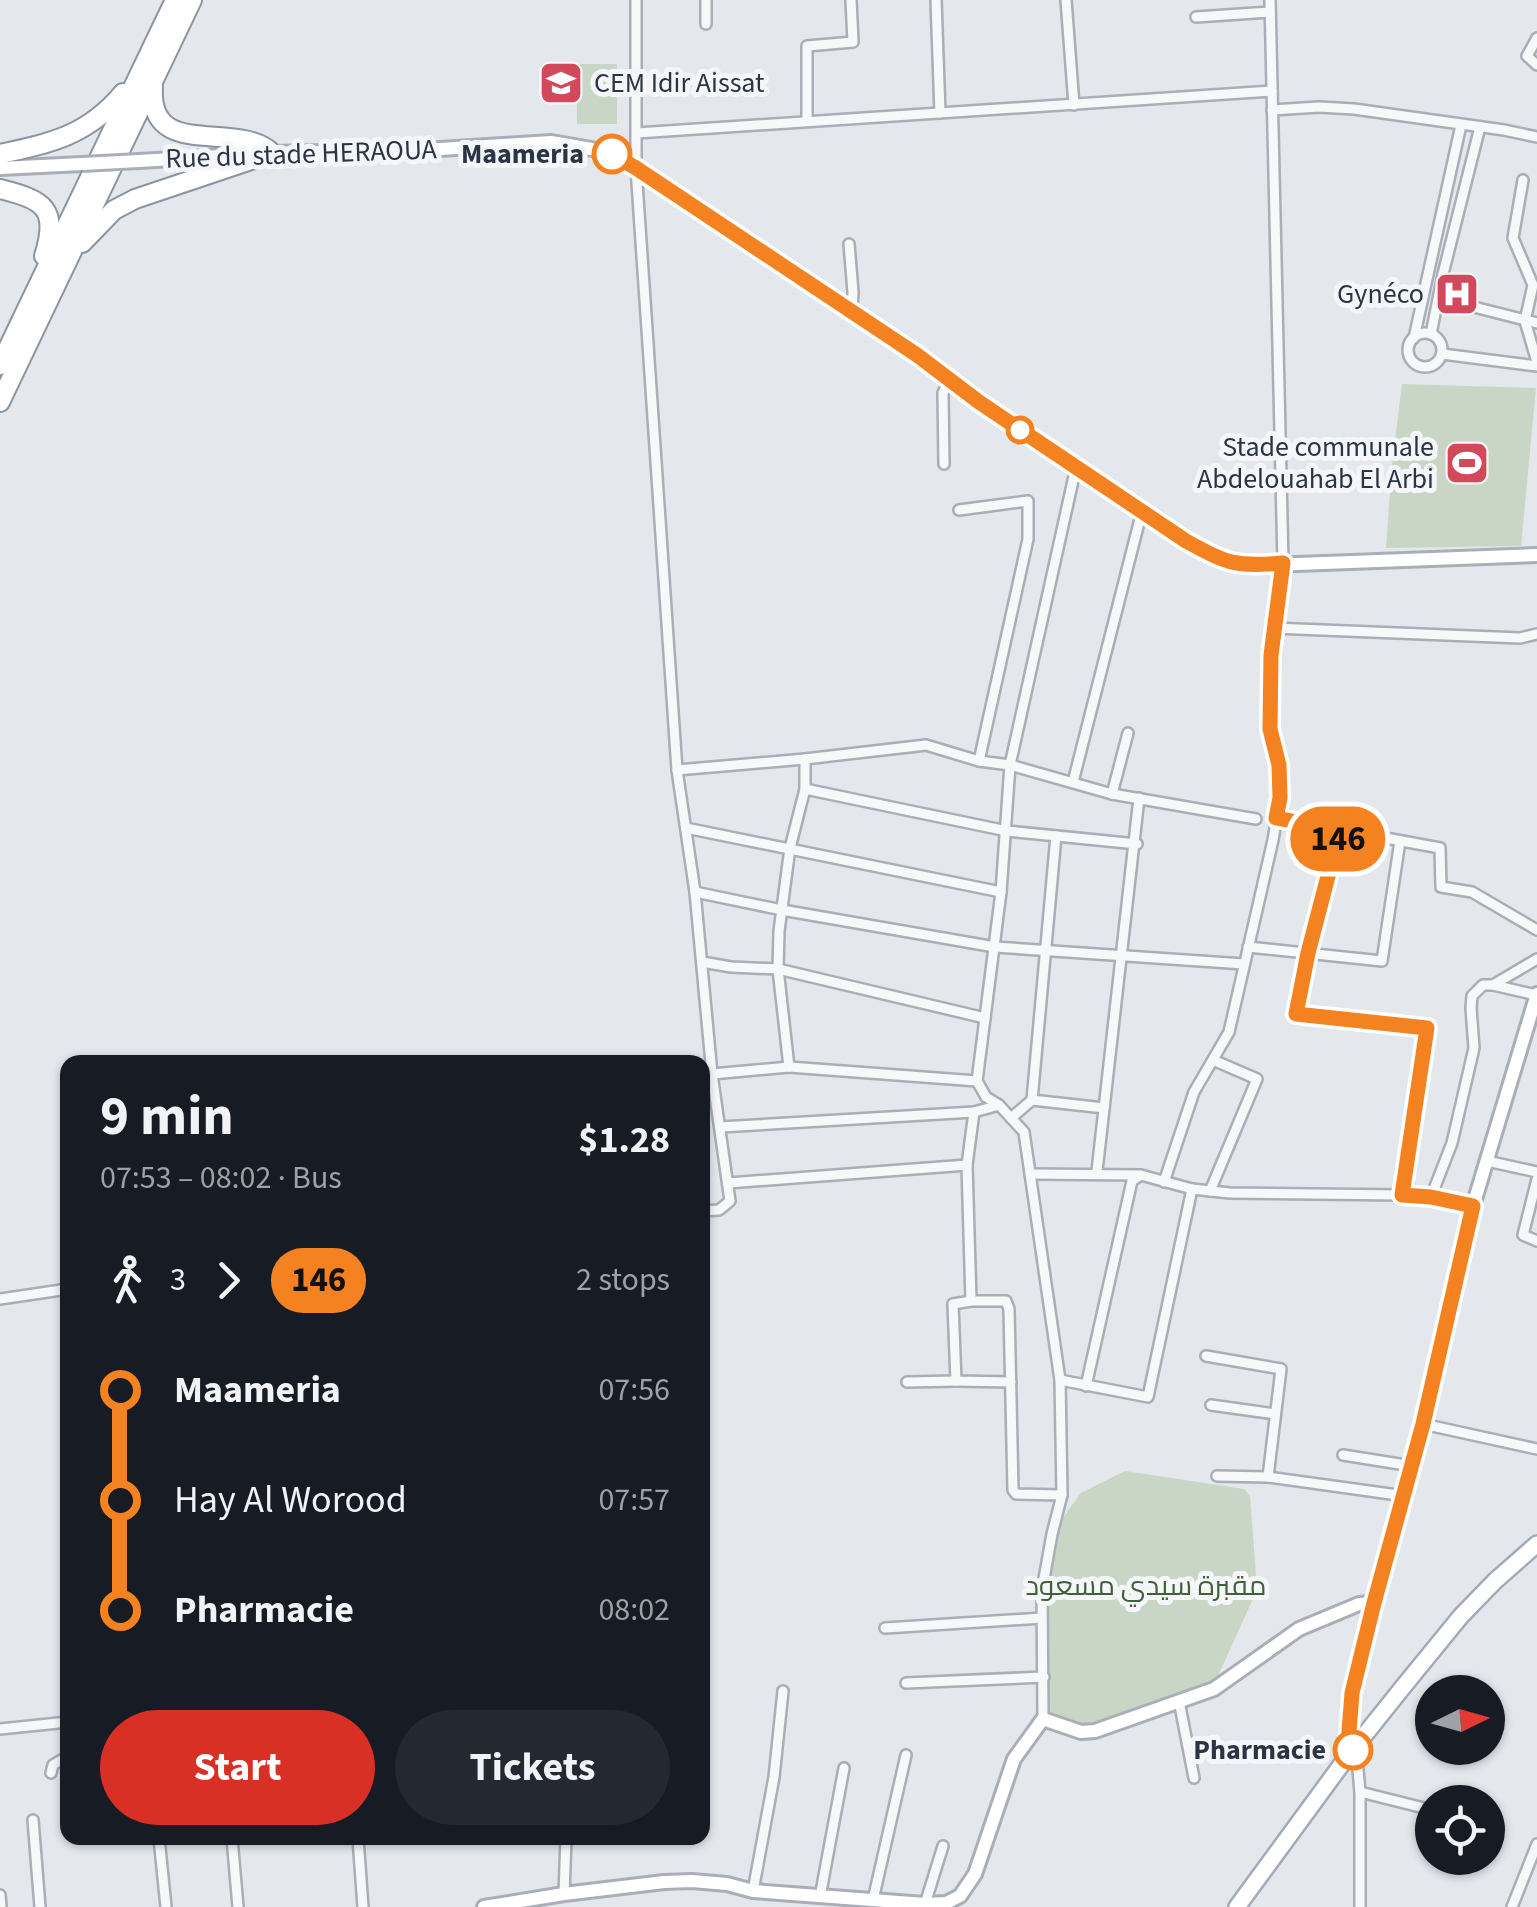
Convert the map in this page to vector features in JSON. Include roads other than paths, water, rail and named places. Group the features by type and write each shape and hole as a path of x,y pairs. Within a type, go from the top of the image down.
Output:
{"highway":[{"path":"0,402 71,254 175,0"},
{"path":"0,365 145,79 192,0"},
{"path":"71,254 114,210 136,198 272,154 251,141 171,129 163,124 145,79"},
{"path":"0,154 40,146 86,128 145,79"},
{"path":"0,189 37,201 50,218 47,246 26,312"}],"main road":[{"path":"1236,1907 1351,1752 1461,1616 1537,1544"}],"street":[{"path":"636,0 636,168 677,770 730,1200 719,1210 710,1211"},
{"path":"706,0 706,24"},
{"path":"807,121 807,46 853,42 851,0"},
{"path":"936,0 940,113"},
{"path":"1066,0 1074,105"},
{"path":"1164,1182 1194,1092 1228,1032 1280,798 1279,765 1270,729 1273,628 1283,563 1270,0"},
{"path":"1196,17 1270,12"},
{"path":"1537,38 1527,56 1537,64"},
{"path":"637,133 1272,91"},
{"path":"1272,110 1354,109 1537,137"},
{"path":"1414,338 1422,333 1432,334 1441,344 1442,354 1437,362 1428,366 1415,363 1408,351 1462,125"},
{"path":"1432,334 1480,127"},
{"name":"Rue du stade HERAOUA","path":"0,168 551,142 609,152 917,355 1186,541 1221,560 1244,566 1537,555"},
{"path":"1442,354 1537,364 1525,320 1533,284 1513,238 1523,180"},
{"path":"849,244 852,312"},
{"path":"1466,305 1537,323"},
{"path":"944,464 943,393 949,380"},
{"path":"484,1907 692,1880 728,1884 776,1900 820,1897 945,1905 960,1896 976,1874 1014,1758 1043,1718 1042,1618 1046,1571 1062,1495 1060,1380 1024,1132 999,1104 986,1098 977,1082 1001,892 1010,764 1076,467"},
{"path":"959,510 1028,501 1028,539 978,761"},
{"path":"1073,782 1142,511"},
{"path":"1273,628 1520,638 1537,634"},
{"path":"1112,794 1128,732"},
{"path":"677,770 926,745 978,761 1010,764 1112,794 1256,819"},
{"path":"788,1067 778,970 790,848 805,789 805,759"},
{"path":"805,789 1007,831 1135,844"},
{"path":"1096,1171 1139,798"},
{"path":"1276,818 1440,848 1441,887 1472,892 1537,930"},
{"path":"686,828 1001,892"},
{"path":"1340,830 1296,1014 1427,1028 1402,1195"},
{"path":"1011,1118 1032,1100 1056,836"},
{"path":"1248,947 1382,961 1400,841"},
{"path":"695,892 995,947 1244,964"},
{"path":"1492,985 1537,960"},
{"path":"702,962 778,970 985,1018"},
{"path":"1360,1907 1360,1792 1351,1752 1352,1693 1423,1424 1473,1206 1537,998 1492,985 1483,985 1472,996 1474,1048 1452,1143 1431,1197"},
{"path":"1210,1191 1258,1079 1213,1060"},
{"path":"712,1074 788,1067 977,1082"},
{"path":"1032,1100 1104,1108"},
{"path":"720,1128 974,1112 999,1104"},
{"path":"971,1300 968,1165 974,1112"},
{"path":"1487,1161 1537,1176 1523,1235 1537,1241"},
{"path":"728,1182 968,1165"},
{"path":"1030,1174 1141,1176 1210,1191 1402,1195 1473,1206"},
{"path":"1086,1386 1132,1181 1141,1176"},
{"path":"1060,1380 1148,1397 1192,1189"},
{"path":"0,1298 60,1290"},
{"path":"956,1381 953,1304 1006,1301 1013,1490 1023,1496 1062,1495"},
{"path":"1206,1356 1282,1369 1268,1477"},
{"path":"908,1382 1011,1382"},
{"path":"1211,1405 1275,1414"},
{"path":"1423,1424 1537,1449"},
{"path":"1343,1455 1412,1466"},
{"path":"1217,1476 1268,1477 1405,1496"},
{"path":"1043,1718 1081,1732 1095,1731 1214,1689 1299,1629 1359,1604 1374,1603"},
{"path":"885,1628 1042,1618"},
{"path":"906,1683 1044,1677"},
{"path":"753,1891 774,1777 783,1692"},
{"path":"1180,1701 1194,1778"},
{"path":"0,1729 60,1723"},
{"path":"873,1900 906,1755"},
{"path":"51,1773 53,1765 60,1761"},
{"path":"820,1897 844,1768"},
{"path":"1360,1792 1415,1806"},
{"path":"32,1820 40,1907"},
{"path":"1512,1907 1537,1844"},
{"path":"160,1845 166,1907"},
{"path":"233,1845 238,1907"},
{"path":"359,1845 363,1907"},
{"path":"564,1894 566,1845"},
{"path":"926,1904 943,1846"},
{"path":"0,1895 1,1907"}],"place":[{"name":"CEM Idir Aissat","path":"561,83"},
{"name":"Maameria","path":"612,154"},
{"name":"Gynéco","path":"1457,294"},
{"name":"Stade communale Abdelouahab El Arbi","path":"1467,463"},
{"name":"Pharmacie","path":"1353,1750"}],"park label":[{"name":"مقبرة سيدي مسعود","path":"1146,1586"}]}
